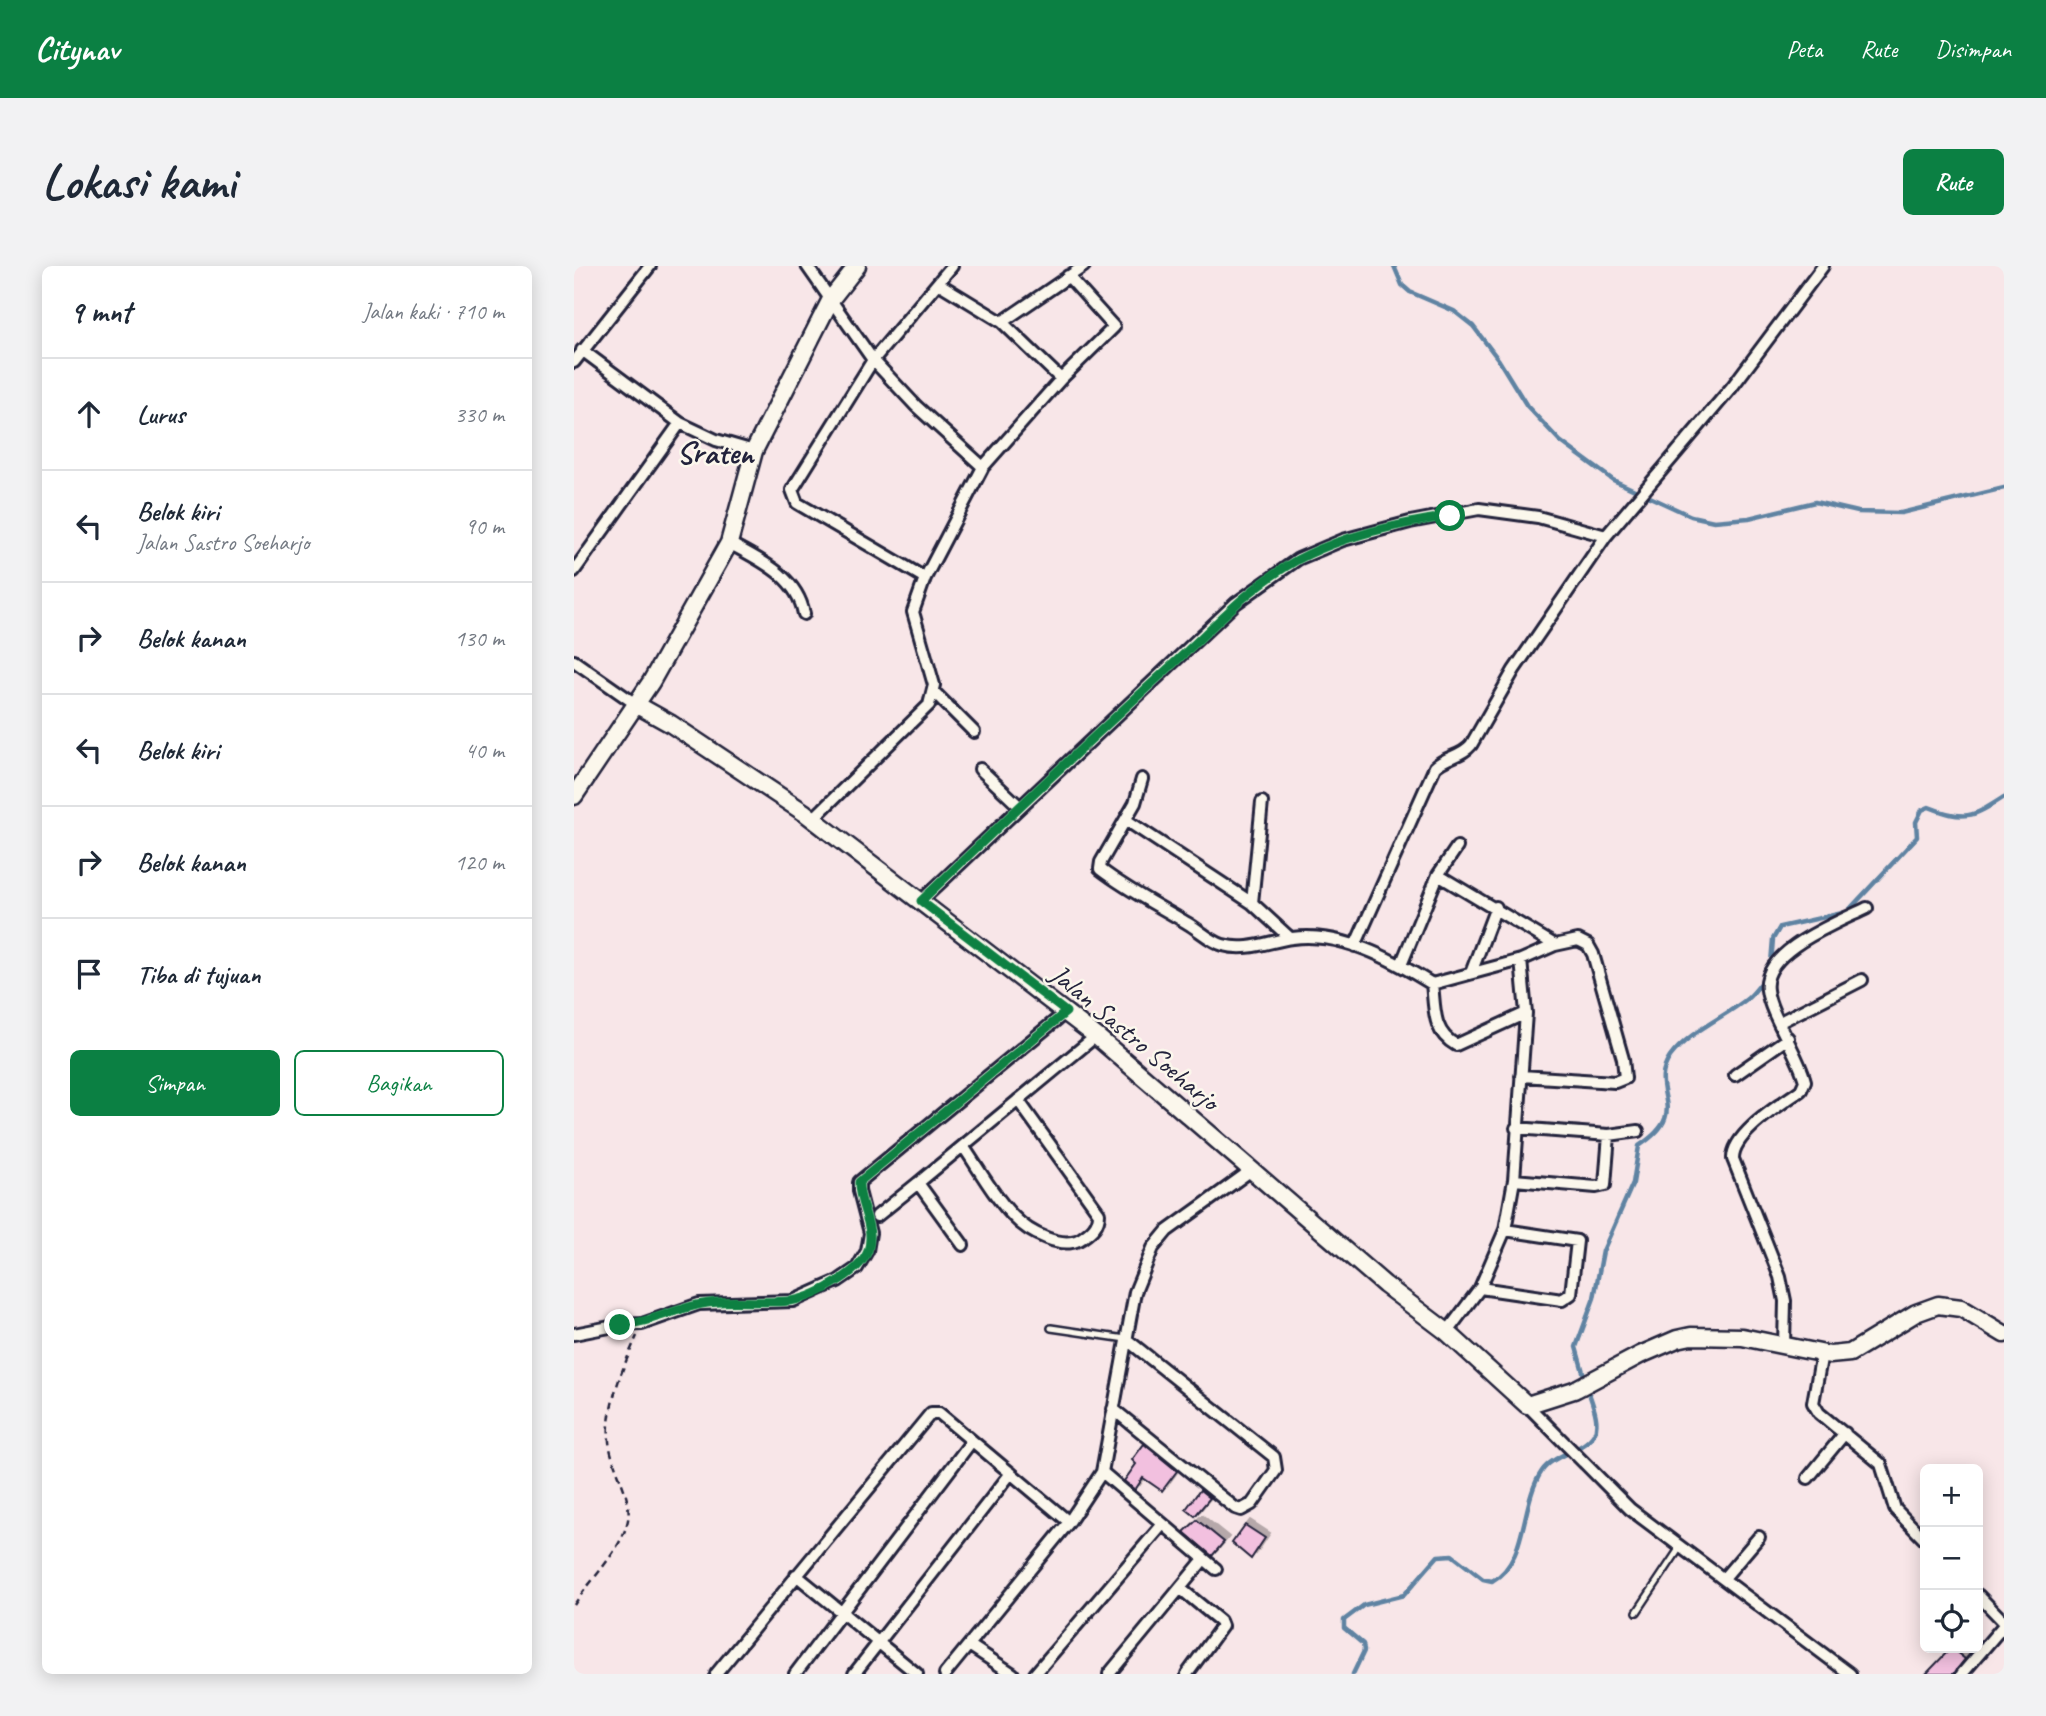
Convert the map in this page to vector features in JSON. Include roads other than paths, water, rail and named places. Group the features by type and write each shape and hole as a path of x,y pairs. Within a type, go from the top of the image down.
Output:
{"street":[{"path":"574,362 650,266"},
{"path":"807,266 873,360 916,406 983,467"},
{"path":"574,796 636,705 729,543 754,451 831,299 857,266"},
{"path":"925,578 797,503 791,496 793,484 873,360 952,266"},
{"path":"1002,322 1084,266"},
{"path":"1355,946 1435,767 1444,758 1464,752 1471,745 1514,670 1606,536 1732,387 1823,266"},
{"path":"974,733 934,692 913,612 925,578 983,467 1061,379 1114,327 1068,276"},
{"path":"938,283 1002,322 1061,379"},
{"path":"582,350 680,423 716,440 754,451"},
{"path":"574,571 680,423"},
{"path":"921,901 1018,806 1204,636 1236,603 1298,559 1343,540 1410,522 1479,509 1538,517 1606,536"},
{"path":"729,543 786,579 802,603 804,614"},
{"path":"574,661 636,705"},
{"path":"813,819 924,712 934,692"},
{"name":"Jalan Sastro Soeharjo","path":"636,705 699,742 813,819 1097,1036 1385,1285 1447,1332 1527,1405"},
{"path":"980,769 1018,806"},
{"path":"1142,779 1140,790 1101,862 1100,869 1121,886 1222,945 1257,947 1290,938 1317,936 1355,946 1401,965 1432,984 1521,960 1555,945 1578,940 1588,945 1593,954 1623,1059 1625,1078 1615,1082 1521,1076"},
{"path":"1252,903 1262,802"},
{"path":"1126,820 1252,903 1290,938"},
{"path":"1401,965 1438,875 1457,847"},
{"path":"1438,875 1496,907 1555,945"},
{"path":"1471,972 1496,907"},
{"path":"1784,1345 1785,1301 1780,1277 1732,1151 1750,1128 1801,1090 1803,1074 1766,989 1773,967 1806,938 1867,908"},
{"path":"1447,1332 1480,1288 1505,1230 1514,1180 1526,1013 1521,960"},
{"path":"1780,1022 1862,980"},
{"path":"1432,984 1437,1027 1445,1039 1456,1045 1526,1013"},
{"path":"574,1334 620,1325 642,1324 699,1304 793,1301 838,1282 857,1268 867,1251 870,1233 859,1182 1066,1012"},
{"path":"877,1216 1097,1036"},
{"path":"1735,1075 1788,1038"},
{"path":"963,1146 1013,1216 1024,1226 1065,1242 1077,1242 1093,1230 1099,1220 1099,1213 1018,1100"},
{"path":"1516,1128 1609,1135 1638,1131"},
{"path":"1514,1180 1605,1185 1609,1135"},
{"path":"945,1674 1069,1522 1102,1472 1135,1292 1153,1248 1167,1231 1253,1169"},
{"path":"918,1183 962,1245"},
{"path":"1480,1288 1562,1300 1571,1294 1577,1241 1505,1230"},
{"path":"1850,1674 1630,1509 1527,1405 1591,1383 1677,1339 1742,1337 1822,1353 1850,1353 1916,1313 1938,1305 1961,1308 2004,1334"},
{"path":"1113,1409 1235,1508 1241,1510 1252,1504 1276,1470 1274,1457 1126,1339"},
{"path":"1822,1353 1813,1403 1819,1413 1885,1470 1889,1498 1895,1509 1920,1535"},
{"path":"716,1674 931,1413 939,1413 971,1443 1069,1522"},
{"path":"1808,1478 1845,1433"},
{"path":"795,1674 971,1443"},
{"path":"1102,1472 1216,1569"},
{"path":"854,1674 1011,1473"},
{"path":"1035,1674 1163,1524"},
{"path":"1724,1578 1759,1537"},
{"path":"1109,1674 1204,1559"},
{"path":"796,1575 917,1674"},
{"path":"1181,1589 1220,1620 1222,1626 1187,1674"},
{"path":"1962,1674 2004,1624 1983,1601"},
{"path":"969,1645 1013,1674"}],"lane":[{"path":"1051,1328 1126,1339"},
{"path":"1637,1612 1681,1546"}],"waterway":[{"path":"1394,266 1402,285 1410,292 1454,311 1473,326 1498,359 1527,406 1560,441 1613,480 1691,516 1714,521 1749,518 1815,502 1858,512 1901,513 2004,488"},
{"path":"1771,963 1773,939 1780,927 1847,912 1917,837 1916,822 1922,810 1929,807 1960,816 1968,815 2004,797"},
{"path":"1585,1379 1576,1347 1594,1298 1603,1251 1633,1183 1639,1146 1664,1122 1667,1112 1664,1070 1678,1048 1748,998 1766,977"},
{"path":"1353,1674 1364,1651 1363,1644 1344,1628 1344,1620 1364,1605 1404,1595 1438,1556 1452,1555 1483,1579 1492,1581 1504,1572 1518,1546 1530,1499 1542,1471 1553,1460 1583,1445 1594,1434 1596,1417 1587,1387"}],"district":[{"name":"Sraten","path":"715,452"}]}
